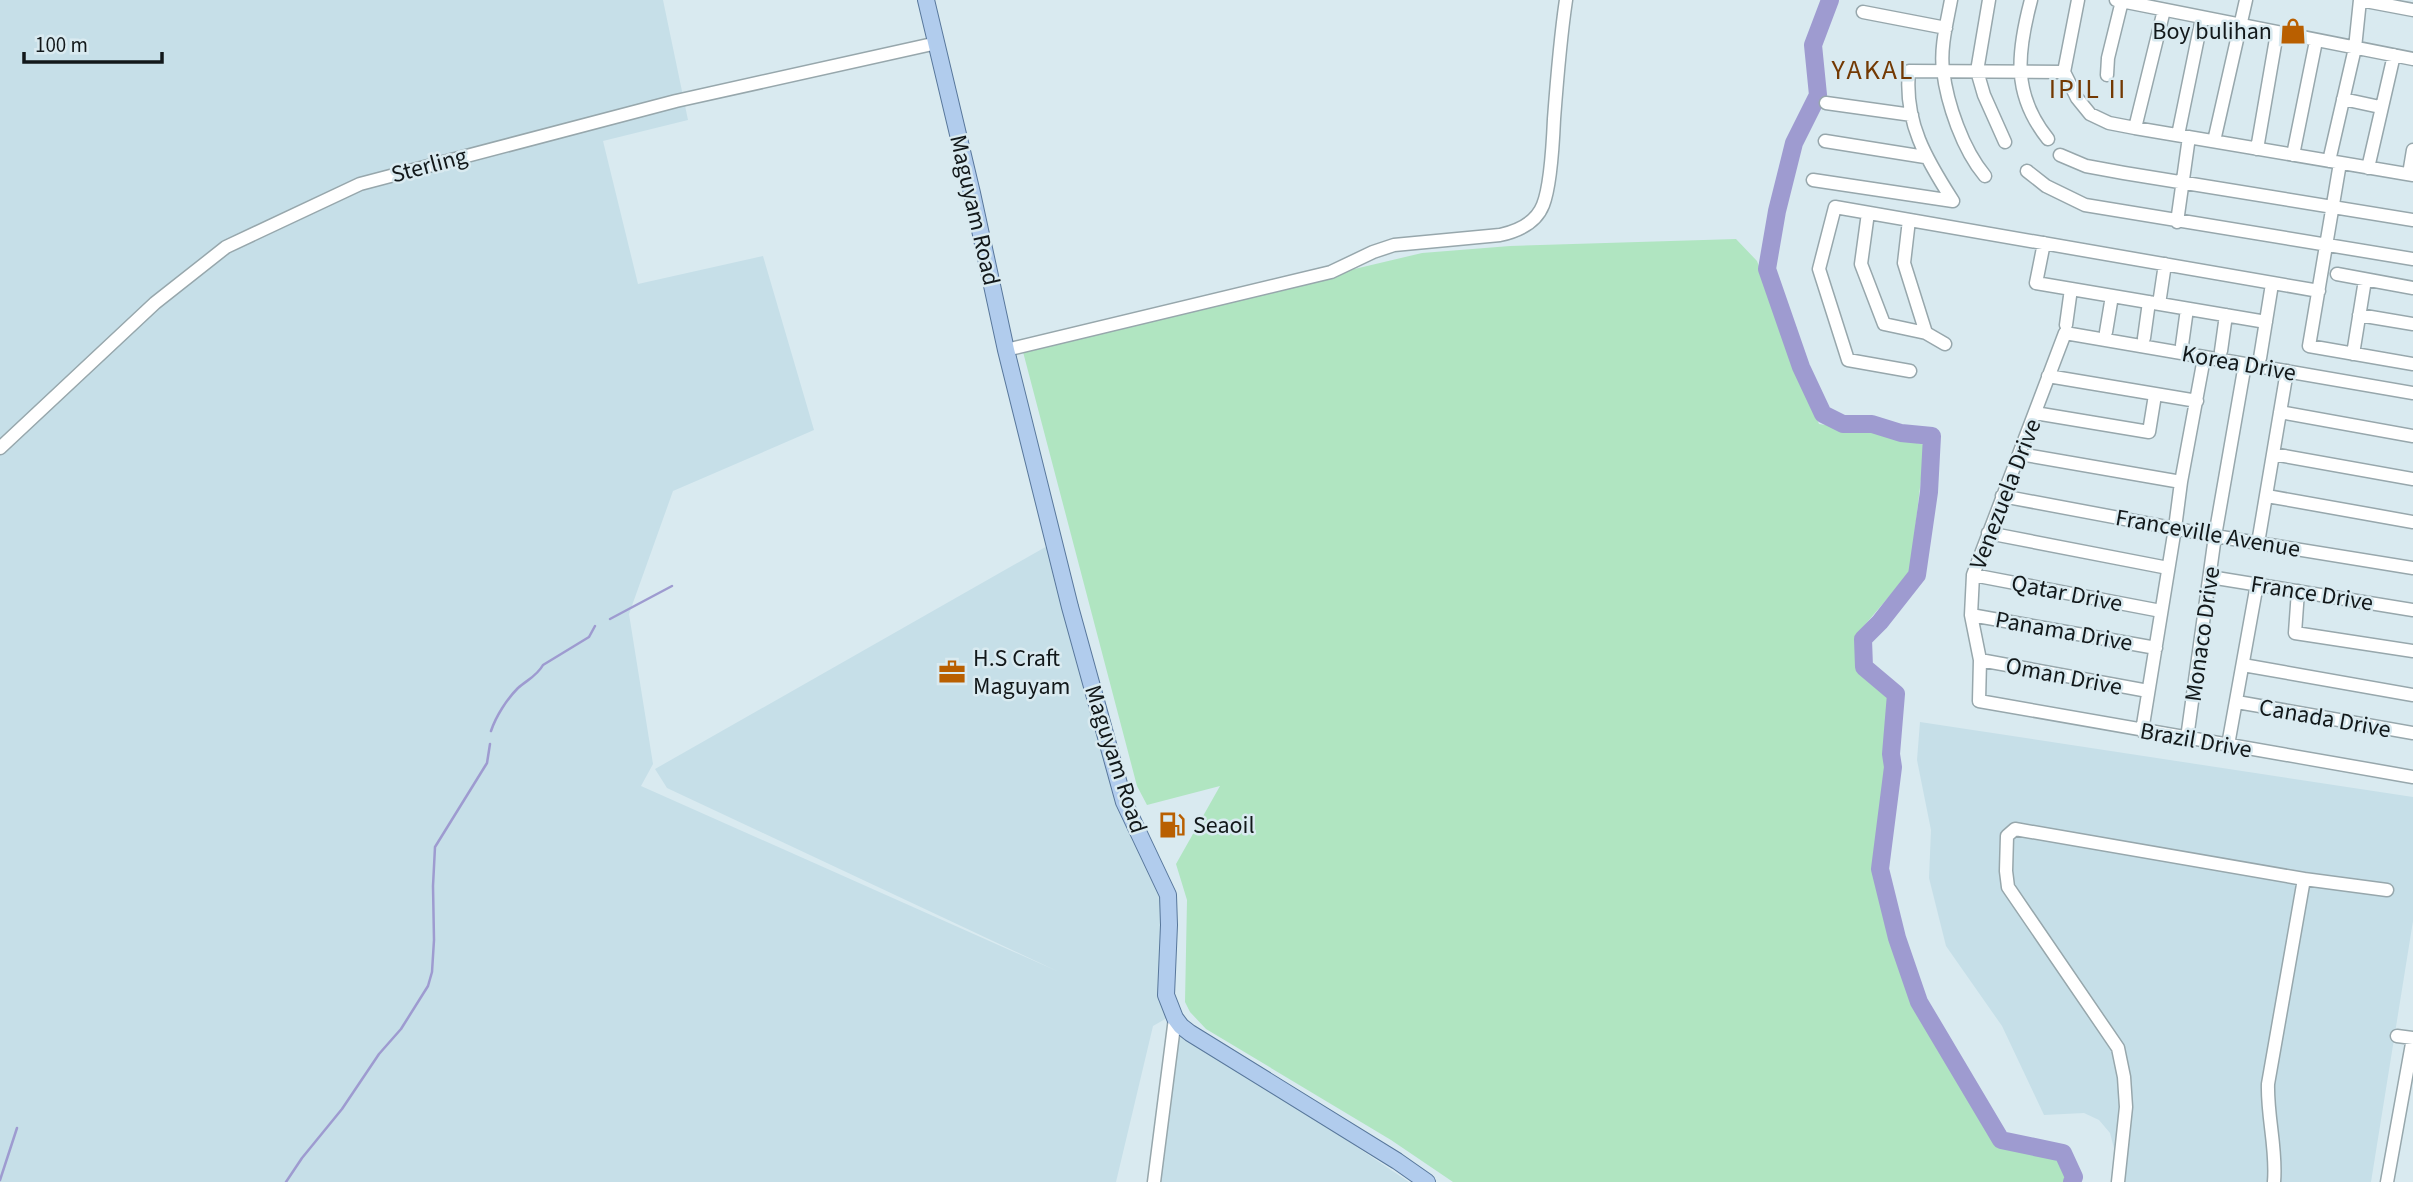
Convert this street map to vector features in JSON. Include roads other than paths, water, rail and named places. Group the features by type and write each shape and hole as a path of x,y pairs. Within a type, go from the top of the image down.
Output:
{"main road":[{"name":"Maguyam Road","path":"926,0 1006,350 1070,607 1124,802 1168,895 1165,986 1175,1018"},
{"path":"1175,1018 1190,1032 1427,1182"}],"street":[{"path":"1006,350 1331,272 1394,245 1500,235 1514,232 1531,222 1543,206 1552,158 1559,52 1566,0"},
{"path":"1951,0 1943,69 1959,131 1976,166 1985,176"},
{"path":"1989,0 1977,71 2004,142"},
{"path":"2031,0 2019,72 2034,121 2048,139"},
{"path":"2078,0 2064,72 2077,98 2090,114 2109,123 2411,175 2413,150"},
{"path":"2214,141 2246,0"},
{"path":"2413,9 2360,0 2355,48 2343,99 2334,162 2332,207 2309,346 2413,364"},
{"path":"2107,75 2119,1 2413,59"},
{"path":"2135,128 2164,10"},
{"path":"1863,12 1946,28"},
{"path":"2177,222 2184,136 2202,18"},
{"path":"2257,149 2277,33"},
{"path":"2294,155 2316,41"},
{"name":"Sterling","path":"0,448 155,303 226,247 360,184 676,101 937,43"},
{"path":"2368,168 2394,55"},
{"path":"1812,180 1953,201 1925,157 1907,93 1909,71 1943,69 2064,72"},
{"path":"2343,99 2380,107"},
{"path":"1826,103 1912,115"},
{"path":"1825,141 1925,157"},
{"path":"2060,155 2086,166 2413,220"},
{"path":"2027,171 2046,186 2085,205 2413,259"},
{"path":"1910,371 1848,360 1819,269 1835,207 2319,291"},
{"path":"1868,213 1861,264 1884,324 1926,333 1945,344"},
{"path":"1909,220 1903,263 1926,333"},
{"path":"2043,243 2036,283 2266,322"},
{"path":"2144,338 2165,264"},
{"path":"2337,274 2413,288"},
{"path":"2353,354 2365,279"},
{"path":"2260,358 2272,284"},
{"name":"Venezuela Drive","path":"1979,701 1980,660 1971,615 1973,575 2066,329 2071,289"},
{"path":"2106,332 2112,296"},
{"path":"2182,345 2187,309"},
{"path":"2221,351 2226,315"},
{"path":"2359,315 2413,324"},
{"name":"Korea Drive","path":"2066,329 2204,358 2413,393"},
{"path":"2142,731 2181,482 2204,358"},
{"name":"Monaco Drive","path":"2187,738 2216,536 2245,364"},
{"path":"2258,543 2287,372"},
{"path":"2048,376 2197,401"},
{"path":"2035,413 2148,432 2155,395"},
{"path":"2280,412 2413,436"},
{"path":"2020,454 2181,482"},
{"path":"2273,454 2413,479"},
{"name":"Franceville Avenue","path":"2002,496 2216,536 2413,568"},
{"path":"2267,496 2413,522"},
{"path":"1988,533 2168,568"},
{"name":"Qatar Drive","path":"1973,575 2161,611"},
{"name":"France Drive","path":"2210,577 2413,610"},
{"path":"2228,745 2258,584"},
{"path":"2298,591 2295,633 2413,651"},
{"name":"Panama Drive","path":"1971,615 2156,648"},
{"name":"Oman Drive","path":"1980,660 2148,691"},
{"path":"2244,665 2413,695"},
{"name":"Brazil Drive","path":"1979,701 2413,777"},
{"name":"Canada Drive","path":"2237,702 2413,733"},
{"path":"2118,1182 2126,1107 2118,1048 2008,887 2007,836 2015,829 2304,879 2387,890"},
{"path":"2274,1182 2275,1161 2267,1104 2268,1084 2304,879"},
{"path":"1154,1182 1175,1018"},
{"path":"2387,1182 2409,1073 2413,1038 2397,1036"}],"waterway":[{"path":"1830,0 1813,45 1818,95 1794,143 1777,211 1767,269 1801,367 1823,414 1843,424 1872,424 1901,433 1932,436 1929,492 1917,575 1863,639 1864,667 1896,694 1891,754 1893,767 1880,869 1897,938 1919,1002 2001,1140 2063,1153 2074,1177 2072,1182"},
{"path":"610,619 672,586"},
{"path":"491,731 502,708 518,688 543,665 589,637 595,626"},
{"path":"286,1182 342,1109 379,1054 401,1029 428,986 432,972 434,940 435,847 487,763 490,744"},
{"path":"0,1180 17,1128"}],"place":[{"name":"Boy bulihan","path":"2293,31"},
{"name":"H.S Craft Maguyam","path":"952,672"},
{"name":"Seaoil","path":"1172,825"}],"district":[{"name":"YAKAL","path":"1873,69"},
{"name":"IPIL II","path":"2088,88"}]}
